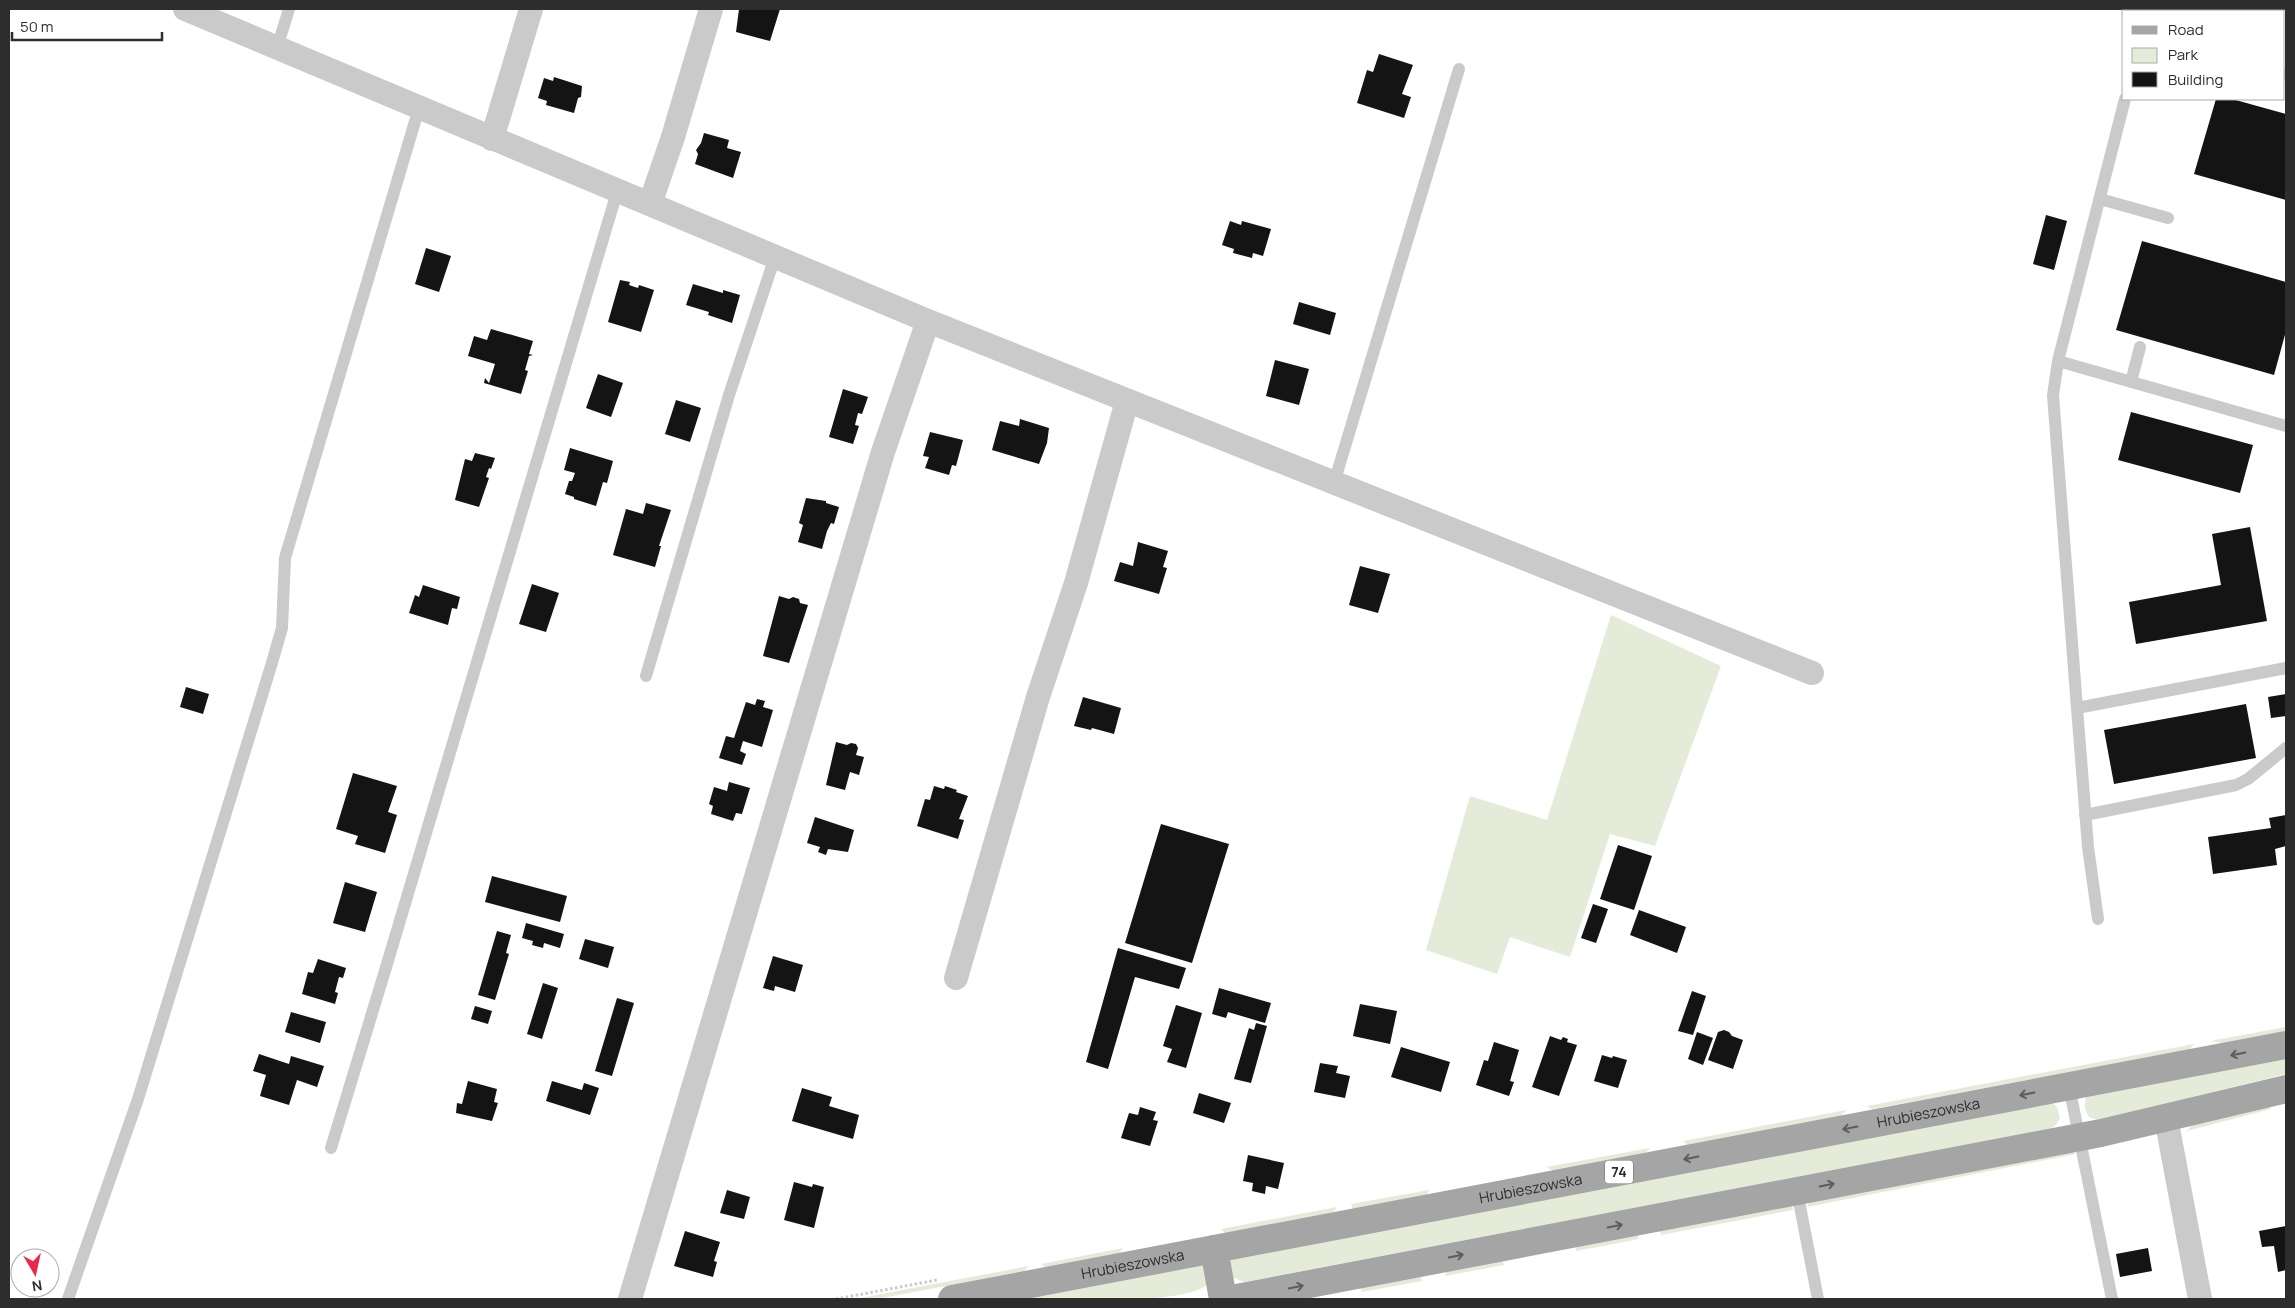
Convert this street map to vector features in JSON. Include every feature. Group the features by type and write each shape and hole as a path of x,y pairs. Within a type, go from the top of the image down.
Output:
{"main road":[{"name":"Hrubieszowska","path":"952,1299 2286,1045"},
{"path":"1231,1299 2080,1137 2286,1089"},
{"path":"1214,1249 1223,1299"}],"street":[{"path":"185,9 928,322 1812,673"},
{"path":"492,138 531,9"},
{"path":"650,204 673,138 710,9"},
{"path":"630,1299 883,452 928,322"},
{"path":"956,978 1038,697 1076,583 1127,401"},
{"path":"2166,1118 2200,1299"}],"lane":[{"path":"277,48 289,9"},
{"path":"1334,483 1459,69"},
{"path":"2098,919 2085,815 2053,395 2058,361 2126,100"},
{"path":"68,1299 138,1099 271,666 282,628 285,558 419,108"},
{"path":"331,1148 411,887 499,584 617,192"},
{"path":"2100,199 2168,218"},
{"path":"646,676 729,395 775,257"},
{"path":"2131,382 2140,347"},
{"path":"2058,361 2286,426"},
{"path":"2077,708 2286,668"},
{"path":"2085,815 2236,785 2248,779 2286,748"},
{"path":"2069,1086 2112,1299"},
{"path":"1797,1191 1818,1299"}],"green space":[{"path":"1611,615 1721,666 1655,846 1610,834 1570,957 1510,937 1497,974 1426,950 1470,796 1547,820"},
{"path":"2286,1027 2286,1031 2222,1043 2210,1041"},
{"path":"2194,1044 2189,1050 1872,1109 1867,1106"},
{"path":"2286,1055 2286,1074 2098,1120 2089,1117 2085,1108 2085,1100 2088,1094"},
{"path":"2051,1102 2057,1107 2060,1118 2056,1125 2050,1129 1244,1282 1232,1277 1229,1262 1232,1258"},
{"path":"2265,1103 2271,1109 2187,1131 2193,1123"},
{"path":"1846,1110 1841,1116 1687,1145 1683,1141"},
{"path":"1650,1148 1645,1153 1553,1171 1546,1167"},
{"path":"2071,1151 2076,1154 1807,1207 1810,1199"},
{"path":"1429,1190 1427,1195 1353,1209 1351,1204"},
{"path":"1785,1203 1792,1206 1793,1210 1661,1235 1660,1231"},
{"path":"1337,1207 1334,1212 1225,1233 1221,1229"},
{"path":"1632,1232 1638,1235 1639,1239 1576,1251 1580,1242"},
{"path":"1123,1248 1120,1253 1046,1268 1041,1264"},
{"path":"1503,1261 1504,1265 1445,1276 1447,1268"},
{"path":"1199,1262 1206,1267 1207,1284 1194,1291 1172,1296 1111,1300 1002,1299"},
{"path":"1029,1266 1024,1271 877,1299 855,1299"},
{"path":"1421,1277 1422,1281 1362,1292 1361,1288 1364,1284"}],"building":[{"path":"739,9 780,9 770,41 736,32"},
{"path":"1379,54 1413,65 1402,94 1411,97 1404,118 1357,103 1367,70 1373,72"},
{"path":"554,77 582,86 581,97 578,98 574,113 546,105 547,101 538,98 544,78 553,81"},
{"path":"2216,100 2236,100 2286,114 2286,200 2194,174"},
{"path":"704,133 729,140 727,148 741,152 733,178 695,164 698,154 696,150 701,143"},
{"path":"2046,215 2067,221 2054,270 2033,264"},
{"path":"1230,221 1241,225 1242,221 1271,229 1263,256 1253,253 1252,258 1233,253 1234,249 1222,245"},
{"path":"2142,241 2286,282 2286,331 2274,375 2116,330"},
{"path":"426,248 451,256 439,292 415,284"},
{"path":"620,280 630,282 629,285 638,288 639,285 654,290 641,332 608,322"},
{"path":"693,284 723,293 723,290 740,295 732,323 708,315 709,312 686,305"},
{"path":"1299,302 1336,313 1330,335 1293,324"},
{"path":"491,329 533,341 529,354 533,355 529,356 525,370 528,371 521,394 484,383 485,378 489,383 495,364 468,356 474,336 487,340"},
{"path":"1275,360 1309,369 1299,405 1266,396"},
{"path":"598,374 623,383 611,417 586,408"},
{"path":"843,389 868,397 862,414 858,413 855,425 859,426 853,444 829,437"},
{"path":"676,400 701,408 690,442 665,434"},
{"path":"2131,412 2253,445 2240,493 2118,460"},
{"path":"1020,419 1049,428 1047,443 1039,464 992,450 1000,421 1019,426"},
{"path":"930,432 963,440 956,466 952,465 949,475 925,468 929,457 923,456"},
{"path":"570,448 613,461 607,483 603,482 596,506 565,494 569,481 572,481 575,473 564,470"},
{"path":"475,453 495,458 486,477 489,478 479,507 455,500 465,459 472,461"},
{"path":"806,498 826,501 826,503 839,507 834,524 831,523 827,531 822,549 798,542 803,525 799,523"},
{"path":"646,503 671,510 659,546 661,546 655,567 613,555 626,509 643,514"},
{"path":"2250,527 2267,621 2136,644 2129,602 2221,585 2212,534"},
{"path":"1138,542 1168,551 1163,567 1167,568 1159,594 1114,581 1120,562 1133,566"},
{"path":"1360,566 1390,574 1378,613 1349,605"},
{"path":"532,584 559,593 546,632 519,624"},
{"path":"423,585 460,597 457,609 452,608 448,625 409,613 415,595 419,597"},
{"path":"779,596 789,599 793,597 799,599 800,603 808,605 789,663 763,656"},
{"path":"186,687 209,694 203,714 180,707"},
{"path":"2286,694 2286,716 2271,718 2268,697"},
{"path":"1083,697 1121,708 1114,734 1092,728 1091,730 1074,726"},
{"path":"757,699 765,701 763,707 773,710 762,747 743,741 740,751 746,754 742,765 719,758 726,736 734,738 746,702 755,705"},
{"path":"2246,704 2256,758 2114,784 2104,730"},
{"path":"836,742 847,745 851,743 856,744 858,748 856,755 864,757 859,775 850,772 845,790 826,785"},
{"path":"353,773 397,786 388,812 397,815 385,853 355,844 358,836 336,829"},
{"path":"729,782 750,788 742,814 736,813 733,821 711,814 713,806 709,804 714,787 727,791"},
{"path":"934,786 944,789 945,786 968,796 959,819 964,820 958,839 917,826 925,799 930,800"},
{"path":"2286,815 2286,846 2275,849 2277,865 2213,874 2208,837 2271,828 2269,818"},
{"path":"815,817 854,830 848,852 828,849 826,855 818,852 820,847 807,843"},
{"path":"1161,824 1229,844 1192,963 1125,943"},
{"path":"1618,845 1652,856 1634,910 1600,899"},
{"path":"492,876 567,896 560,922 485,902"},
{"path":"345,882 377,892 365,932 333,923"},
{"path":"1593,904 1608,909 1596,943 1581,938"},
{"path":"1639,910 1686,927 1677,953 1630,935"},
{"path":"526,923 564,934 560,948 544,943 543,948 532,945 533,941 522,938"},
{"path":"497,931 511,935 506,953 509,954 495,1000 478,995"},
{"path":"585,939 614,947 608,968 579,959"},
{"path":"1118,948 1186,968 1179,989 1135,977 1108,1069 1086,1062"},
{"path":"773,956 803,965 795,992 775,986 774,991 763,988"},
{"path":"318,959 346,968 343,978 339,977 335,992 338,993 335,1004 302,994 308,972 313,973"},
{"path":"543,983 558,988 542,1039 527,1034"},
{"path":"1219,988 1271,1003 1265,1023 1228,1012 1226,1018 1212,1014"},
{"path":"1692,991 1706,996 1693,1035 1678,1031"},
{"path":"617,998 634,1003 612,1076 595,1071"},
{"path":"1360,1004 1397,1011 1390,1044 1353,1036"},
{"path":"1176,1005 1202,1013 1186,1068 1167,1062 1172,1049 1163,1046"},
{"path":"475,1006 492,1011 488,1024 471,1019"},
{"path":"291,1012 326,1022 320,1043 285,1032"},
{"path":"1256,1023 1267,1026 1251,1083 1234,1079 1249,1028 1254,1030"},
{"path":"1724,1030 1732,1036 1743,1040 1733,1069 1708,1060 1718,1032"},
{"path":"1697,1032 1713,1038 1703,1065 1688,1059"},
{"path":"1550,1036 1561,1040 1563,1037 1568,1039 1567,1042 1577,1045 1559,1096 1532,1087"},
{"path":"1494,1042 1519,1050 1510,1081 1514,1082 1509,1096 1476,1085 1484,1060 1488,1061"},
{"path":"1401,1047 1450,1062 1441,1092 1391,1077"},
{"path":"259,1054 289,1064 291,1056 324,1066 317,1087 297,1080 289,1105 260,1096 266,1075 253,1071"},
{"path":"1602,1055 1627,1060 1618,1088 1594,1081"},
{"path":"1320,1063 1338,1066 1336,1073 1350,1076 1345,1098 1314,1092"},
{"path":"468,1081 497,1089 494,1102 498,1103 492,1121 456,1113 457,1103 462,1104"},
{"path":"552,1081 582,1090 584,1083 599,1088 590,1115 546,1101"},
{"path":"802,1088 832,1097 829,1106 859,1115 853,1139 792,1121"},
{"path":"1199,1093 1231,1103 1224,1123 1193,1113"},
{"path":"1140,1107 1156,1112 1153,1120 1158,1121 1150,1146 1121,1138 1129,1113 1138,1115"},
{"path":"1248,1155 1284,1163 1278,1189 1266,1186 1265,1194 1252,1191 1253,1183 1243,1181"},
{"path":"794,1182 812,1187 813,1184 824,1187 814,1228 784,1220"},
{"path":"727,1190 750,1197 744,1219 720,1213"},
{"path":"2286,1226 2286,1270 2278,1272 2274,1246 2262,1247 2259,1231"},
{"path":"685,1231 720,1242 714,1261 717,1262 713,1277 674,1266"},
{"path":"2148,1248 2152,1271 2120,1277 2116,1254"}]}
